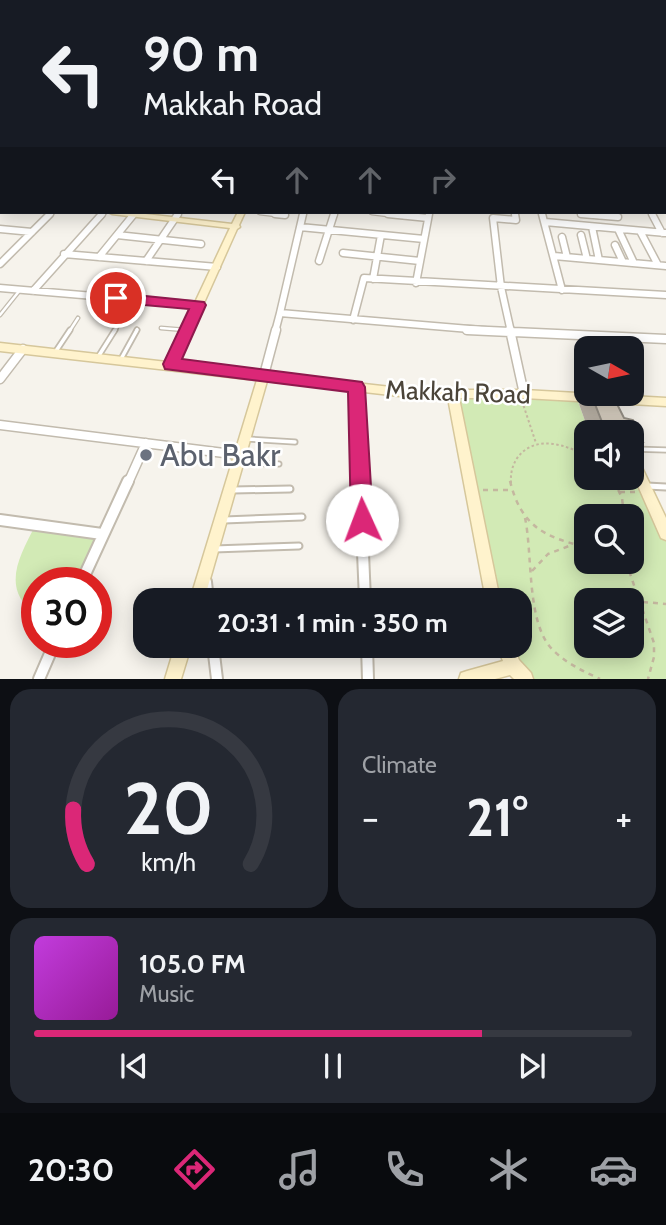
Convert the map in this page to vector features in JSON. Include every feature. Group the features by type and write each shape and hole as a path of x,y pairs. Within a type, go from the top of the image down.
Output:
{"street":[{"path":"0,264 50,214"},
{"path":"33,291 102,214"},
{"path":"99,257 133,214"},
{"path":"155,214 176,215 236,227"},
{"path":"171,364 240,214"},
{"path":"277,214 285,215"},
{"path":"201,588 264,375 303,214"},
{"path":"319,261 334,214"},
{"path":"410,214 429,215 416,283"},
{"path":"515,214 516,220 493,218 501,287 522,394"},
{"path":"543,214 562,290"},
{"path":"581,214 589,227 599,260"},
{"path":"617,214 634,263"},
{"path":"651,214 664,233"},
{"path":"146,261 176,215"},
{"path":"545,222 664,233"},
{"path":"300,227 424,239"},
{"path":"0,229 32,232"},
{"path":"640,231 657,265"},
{"path":"581,234 587,259"},
{"path":"117,235 201,244"},
{"path":"373,279 381,235"},
{"path":"562,237 567,257"},
{"path":"615,245 623,262"},
{"path":"343,253 420,261"},
{"path":"64,254 217,267"},
{"path":"554,256 666,266"},
{"path":"353,320 364,278 666,295"},
{"path":"0,288 199,305"},
{"path":"279,313 450,329 666,340"},
{"name":"Makkah Road","path":"0,347 171,364 417,394 574,397"},
{"path":"0,379 23,349"},
{"path":"356,387 364,588"},
{"path":"453,394 491,588"},
{"name":"Makkah Road","path":"644,401 666,402"},
{"path":"0,425 146,443 239,459"},
{"path":"88,567 146,443"},
{"path":"644,485 666,533"},
{"path":"0,520 102,534"},
{"path":"205,574 207,588"},
{"path":"39,679 48,658"},
{"path":"173,679 179,658"},
{"path":"214,658 217,679"},
{"path":"367,658 368,679"},
{"path":"510,658 525,679"},
{"path":"467,679 513,666"}],"lane":[{"path":"0,315 20,290"},
{"path":"55,353 78,318"},
{"path":"99,357 121,320"},
{"path":"161,328 187,330"},
{"path":"121,359 137,329"},
{"path":"245,439 295,442"},
{"path":"644,449 666,450"},
{"path":"239,459 279,464"},
{"path":"646,489 666,487"},
{"path":"230,489 290,489"},
{"path":"221,520 302,517"},
{"path":"213,549 299,547"}],"path":[{"path":"522,394 536,444"},
{"path":"574,448 552,442 523,449 513,460 509,473 510,490 525,517 531,544 532,606 541,636 557,655 572,666 600,679"},
{"path":"622,504 620,492 646,489"},
{"path":"472,490 510,490"},
{"path":"525,517 549,538 570,546"},
{"path":"531,572 546,555 557,548 574,546"},
{"path":"644,602 666,604"},
{"path":"644,609 654,643 654,657 648,679"}],"green space":[{"path":"453,394 574,396 574,406 580,406 585,420 574,420 574,490 644,490 644,485 666,533 666,679 525,679 510,658 532,658 532,588 491,588"},
{"path":"35,526 102,534 88,567 21,567 21,598 16,584 16,573 23,549"}],"building":[{"path":"596,406 618,406 624,418 633,420 601,420"}],"place":[{"name":"Abu Bakr","path":"146,455"}],"route":[{"path":"116,298 199,305 171,364 356,387 362,520"}]}
